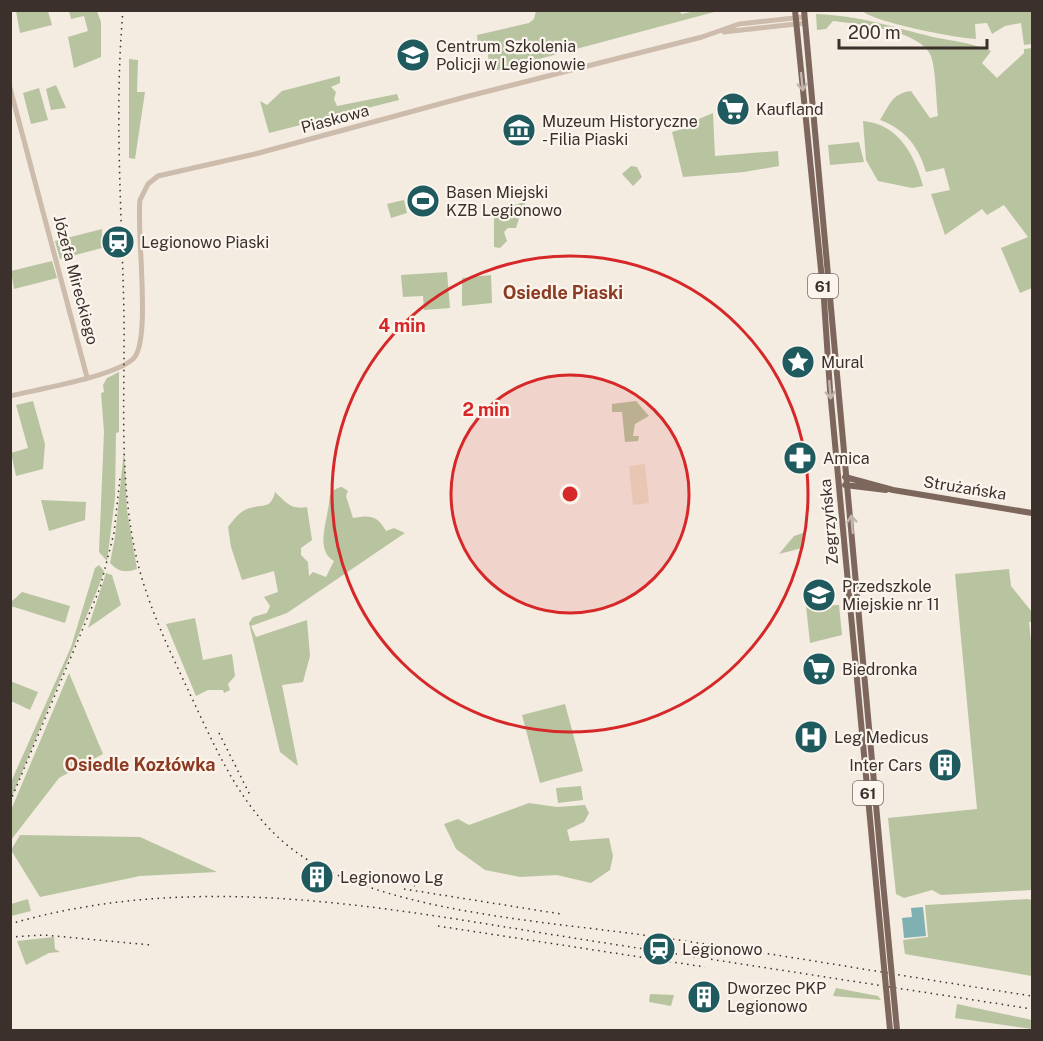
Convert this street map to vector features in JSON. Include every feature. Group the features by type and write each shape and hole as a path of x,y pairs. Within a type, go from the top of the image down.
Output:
{"main road":[{"name":"Zegrzyńska","path":"804,17 848,478 890,1030"},
{"name":"Zegrzyńska","path":"796,18 839,483 897,1030"},
{"name":"Strużańska","path":"839,475 893,490"},
{"name":"Strużańska","path":"839,483 1032,513"}],"street":[{"name":"Piaskowa","path":"87,376 124,365 138,353 142,339 140,200 148,184 158,176 255,154 714,34 739,24 804,17"},
{"name":"Józefa Mireckiego","path":"10,88 87,376"},
{"path":"10,396 87,376"}],"green space":[{"path":"861,10 1032,11 1032,44 1024,45 1021,23 1005,26 992,34 987,23 975,24 976,39 934,33 897,24 868,15"},
{"path":"16,11 48,11 52,25 20,33"},
{"path":"69,11 97,11 101,22 101,57 74,68 68,37 88,31 84,16 71,19"},
{"path":"536,11 679,11 682,14 695,11 718,11 490,72 487,46 478,47 477,35 529,23 534,19"},
{"path":"816,14 863,20 984,48 991,51 982,63 997,78 1024,53 1024,49 1032,48 1032,288 1020,293 1001,248 1028,237 1004,205 987,215 982,209 945,235 931,194 950,190 944,168 926,172 910,140 897,128 880,120 895,97 911,91 930,118 938,116 933,62 925,47 902,34 857,24 833,21 826,29 817,30"},
{"path":"129,59 138,60 137,92 145,92 135,159 129,158"},
{"path":"340,76 340,83 331,87 336,92 334,99 337,106 397,94 399,100 269,133 260,101 267,105 282,91"},
{"path":"56,85 66,108 51,110 46,89"},
{"path":"39,88 48,120 31,124 23,93"},
{"path":"713,113 715,156 778,151 779,166 744,172 683,177 672,132 699,124 699,119"},
{"path":"863,121 876,123 886,128 904,143 923,186 912,188 878,181 866,160"},
{"path":"859,142 864,162 830,165 828,145"},
{"path":"631,166 637,167 642,177 633,186 622,174"},
{"path":"404,200 407,213 391,218 387,204"},
{"path":"524,202 527,208 520,215 516,228 508,228 504,232 507,241 500,248 494,247 494,212"},
{"path":"102,229 102,248 60,259 55,241"},
{"path":"52,261 57,278 14,289 11,271"},
{"path":"447,272 450,308 424,310 423,296 403,297 401,275"},
{"path":"491,275 492,303 462,306 462,278"},
{"path":"119,372 119,432 116,433 115,498 107,561 99,552 104,432 101,393 104,392 103,385 107,378"},
{"path":"33,401 45,444 43,469 16,476 11,453 28,448 16,405"},
{"path":"636,401 649,416 635,424 633,436 639,436 638,441 625,442 622,412 612,412 612,404"},
{"path":"124,450 127,510 137,569 126,571 119,570 110,563"},
{"path":"342,487 348,491 346,496 353,518 372,517 386,531 394,528 405,533 287,613 251,626 256,637 307,620 310,656 303,682 282,685 298,766 280,752 249,623 253,617 267,613 270,606 264,597 278,592 274,571 242,580 231,547 228,527 244,511 269,503 275,492 292,506 307,507 312,540 301,548 301,555 308,562 309,576 313,572 326,577 334,561 325,551 324,530 331,493"},
{"path":"41,500 86,502 85,520 49,531"},
{"path":"803,533 802,548 779,554 794,536"},
{"path":"99,565 104,571 98,588 11,799 11,782 71,647 95,568"},
{"path":"1009,569 1011,586 1032,612 1032,622 1029,622 1032,651 1032,890 941,895 932,890 904,898 896,894 888,818 977,809 955,574"},
{"path":"106,573 112,575 121,605 88,628"},
{"path":"22,592 70,606 65,623 11,606 11,602"},
{"path":"839,605 842,635 810,643 806,606"},
{"path":"195,618 203,660 232,654 235,676 228,684 230,690 224,693 223,690 208,690 196,696 166,624"},
{"path":"69,673 103,754 59,778 11,840 11,810"},
{"path":"10,681 38,692 30,710 11,701"},
{"path":"565,704 583,771 540,783 522,715"},
{"path":"581,786 583,800 558,803 556,788"},
{"path":"529,803 557,807 585,805 589,813 584,822 567,830 570,841 609,838 613,856 610,870 591,883 557,875 520,877 485,870 456,849 444,824 458,819 469,825"},
{"path":"20,835 140,837 217,872 140,876 40,897 11,850"},
{"path":"28,899 31,911 11,916 11,904"},
{"path":"1032,900 1032,976 905,954 903,940 928,937 925,905"},
{"path":"54,937 55,949 60,952 49,953 26,965 17,941"},
{"path":"836,988 878,996 881,1000 833,996"},
{"path":"650,994 674,995 671,1006 649,1002"},
{"path":"957,1004 1032,1020 1032,1029 955,1018"}],"shaded area":[{"path":"645,464 649,503 633,505 629,466"}],"water":[{"path":"923,907 926,936 904,938 902,918 912,917 911,908"}],"railway":[{"path":"123,10 119,86 119,163 124,316 124,431 126,489 134,546 157,621 212,741 238,788 270,829 313,863 350,880 391,894 435,905 481,914 705,944 1032,996"},
{"path":"10,802 100,588 114,533 120,478"},
{"path":"219,733 251,797"},
{"path":"386,876 415,886"},
{"path":"404,889 561,914"},
{"path":"10,924 82,907 154,899 226,897 298,900 442,917 1032,1009"},
{"path":"438,926 705,967"},
{"path":"10,937 44,935 151,945"}],"place":[{"name":"Centrum Szkolenia Policji w Legionowie","path":"413,55"},
{"name":"Kaufland","path":"733,109"},
{"name":"Muzeum Historyczne - Filia Piaski","path":"519,130"},
{"name":"Basen Miejski KZB Legionowo","path":"423,201"},
{"name":"Legionowo Piaski","path":"118,242"},
{"name":"Mural","path":"798,362"},
{"name":"Amica","path":"800,458"},
{"name":"Przedszkole Miejskie nr 11","path":"819,595"},
{"name":"Biedronka","path":"819,669"},
{"name":"Leg Medicus","path":"811,737"},
{"name":"Inter Cars","path":"945,765"},
{"name":"Legionowo Lg","path":"317,877"},
{"name":"Legionowo","path":"659,949"},
{"name":"Dworzec PKP Legionowo","path":"704,997"}],"district":[{"name":"Osiedle Piaski","path":"563,292"},
{"name":"Osiedle Kozłówka","path":"140,764"}]}
